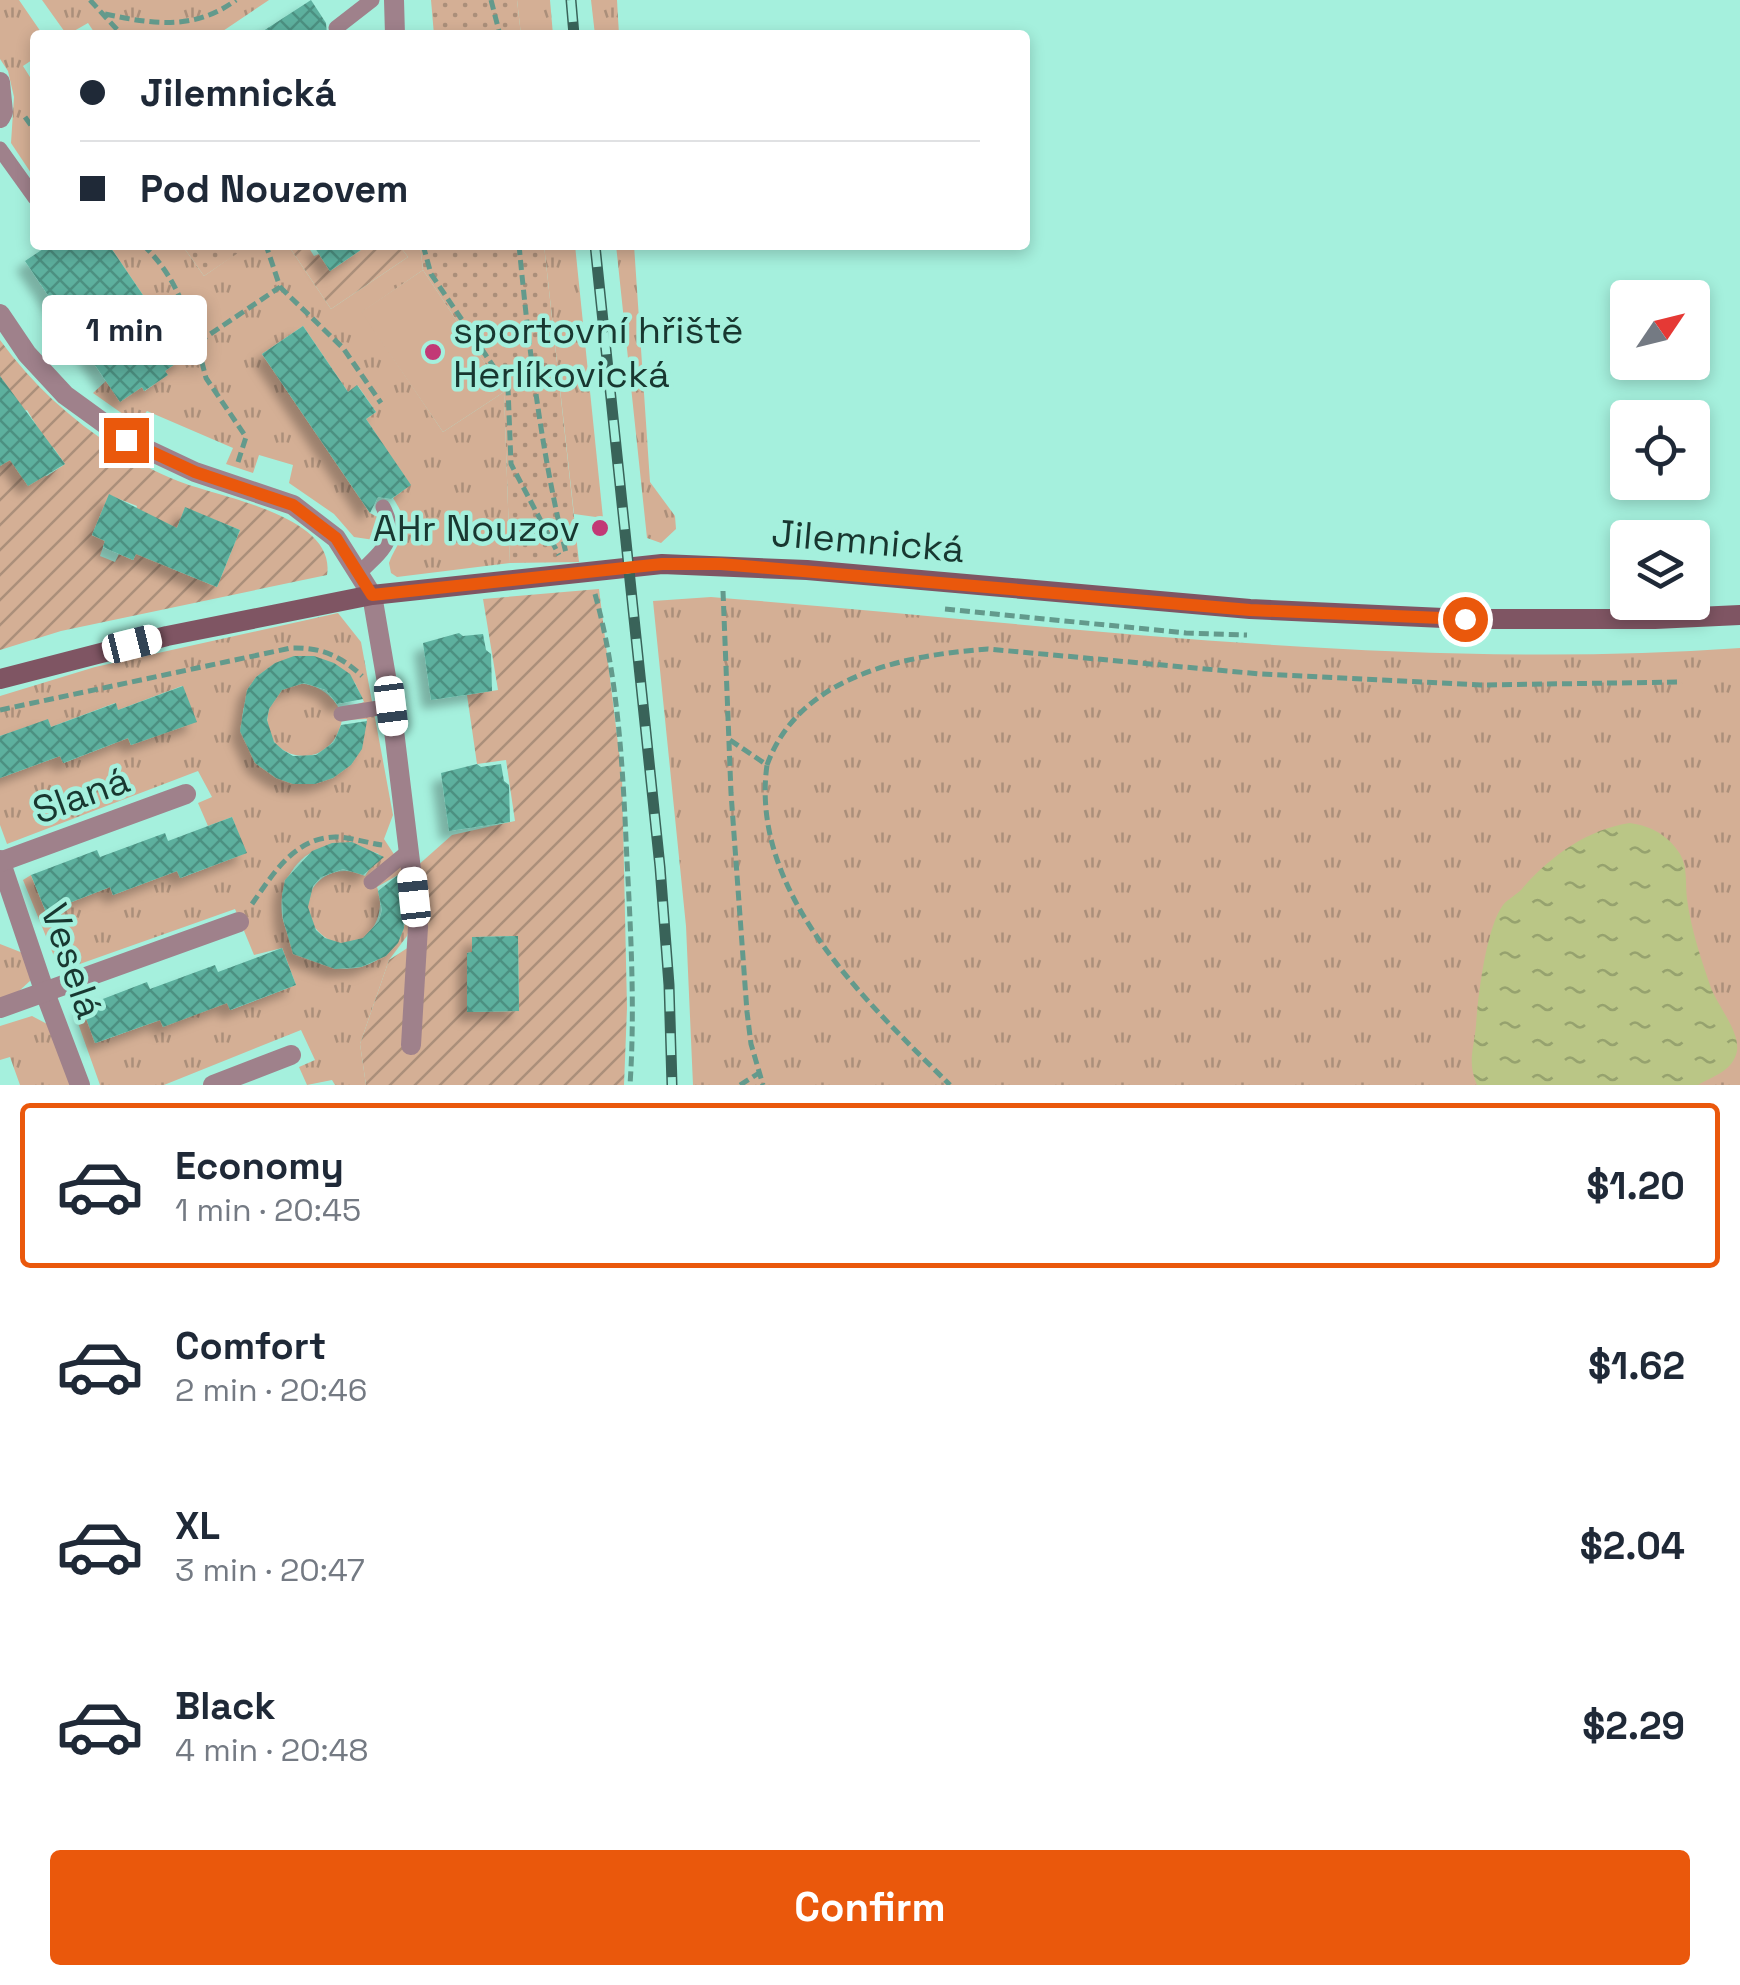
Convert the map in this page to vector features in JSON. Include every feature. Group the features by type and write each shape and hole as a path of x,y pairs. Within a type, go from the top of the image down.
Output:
{"street":[{"path":"394,0 395,30"},
{"path":"0,82 0,118"},
{"path":"0,314 27,354 65,395 126,440 195,472 293,505 336,538 372,595 382,707 410,850 418,927 410,1045"},
{"name":"Jilemnická","path":"0,679 166,636 372,595 662,564 721,564 1250,610 1465,619 1740,615"},
{"name":"Slaná","path":"0,861 186,794"},
{"name":"Veselá","path":"0,861 80,1085"},
{"path":"0,1008 239,922"},
{"path":"213,1085 291,1055"}],"lane":[{"path":"336,28 372,0"},
{"path":"0,149 30,191"},
{"path":"358,573 389,539 392,524 383,507"},
{"path":"341,714 382,707"},
{"path":"372,882 410,850"}],"path":[{"path":"90,0 118,30"},
{"path":"104,14 153,24 196,22 236,0"},
{"path":"492,0 499,30"},
{"path":"148,250 179,289 206,378 246,437 232,484"},
{"path":"268,250 280,287 343,348 380,403"},
{"path":"424,250 431,274 508,388 511,464 571,572 593,585 609,646 626,818 632,944 630,1085"},
{"path":"519,250 529,350 548,477 571,572"},
{"path":"198,344 280,287"},
{"path":"721,564 747,1012 763,1085"},
{"path":"0,710 291,648 332,653 362,676 382,707"},
{"path":"950,1085 877,1010 828,952 794,899 776,854 764,786 767,765 783,732 819,696 904,660 988,649 1260,674 1480,685 1682,682"},
{"path":"729,739 767,765"},
{"path":"239,922 280,864 306,843 335,838 410,850"},
{"path":"740,1085 759,1073"}],"green space":[{"path":"0,0 19,0 40,30 30,30 30,61 23,66 30,77 30,172 11,143 14,97 8,71 0,59"},
{"path":"42,0 269,0 224,30 93,30 88,23 76,30 63,30"},
{"path":"431,0 517,0 520,30 434,30"},
{"path":"517,0 550,0 553,30 520,30"},
{"path":"591,0 617,0 619,30 594,30"},
{"path":"112,250 186,250 204,276 237,253 235,250 291,250 331,309 408,257 403,250 421,250 423,270 362,312 443,432 504,392 510,563 397,577 391,573 389,563 405,526 393,498 410,485 366,419 376,412 358,386 348,392 303,326 262,354 370,513 381,519 380,537 374,540 354,537 334,514 289,483 293,465 259,455 253,473 226,464 233,448 147,411 137,424 93,393 106,381 120,401 142,387 145,391 185,357"},
{"path":"186,250 238,253 204,276"},
{"path":"291,250 319,254 330,271 361,250 403,250 408,257 331,309"},
{"path":"421,250 545,250 579,562 510,563 504,392 423,270"},
{"path":"545,250 576,250 603,518 574,514"},
{"path":"617,250 634,250 650,482 675,516 676,529 661,543 647,538"},
{"name":"sportovní hřiště Herlíkovická","path":"423,270 504,392 443,432 361,312"},
{"path":"0,340 53,400 146,467 295,523 313,537 325,554 327,575 61,631 0,650 0,453 6,462 10,460 47,476 65,464 50,448 27,410 0,381","holes":["109,495 137,506 136,510 151,517 133,560 119,554 115,562 100,556 105,541 92,535","185,508 240,530 217,587 168,567"]},
{"path":"599,589 622,776 627,1008 624,1085 366,1085 360,1044 389,960 412,945 407,875 452,835 515,821 506,760 477,764 467,695 498,690 483,599","holes":["518,936 519,1011 468,1012 467,953 472,952 473,937"]},
{"path":"711,597 1353,650 1611,654 1740,648 1740,1085 693,1085 686,926 653,601"},
{"path":"338,613 361,642 393,815 384,839 411,880 415,910 407,936 389,960 360,1044 366,1085 335,1085 332,1080 307,1085 299,1067 315,1060 301,1030 164,1085 100,1085 73,1009 82,1007 96,1043 160,1020 227,1003 231,1010 296,985 282,948 254,955 235,909 60,971 23,880 31,875 46,912 110,887 113,895 177,871 181,878 246,853 232,817 208,826 198,803 212,797 198,771 7,844 0,825 0,778 60,756 64,763 128,738 131,745 196,721 182,686 118,710 115,703 51,727 48,720 0,736 0,696 95,667","holes":["341,669 355,683 364,702 340,710 324,691 303,684 292,685 275,698 269,710 268,727 283,750 310,755 324,750 335,738 342,720 367,719 360,748 260,765 243,725 244,707 253,683","351,844 379,854 365,876 336,872 314,886 309,897 311,922 333,942 356,942 366,936 379,914 377,887 398,875 407,912 401,934 383,956 362,967 339,968 317,961 299,948 286,929 281,906 287,880 301,860 317,850"]},
{"path":"0,944 23,953 31,980 18,992 0,1000"},
{"path":"32,1016 49,1025 70,1085 20,1085 10,1057 0,1060 0,1026"}],"water":[{"path":"1630,823 1664,837 1683,859 1694,933 1711,988 1735,1036 1735,1058 1722,1072 1698,1085 1477,1085 1472,1055 1481,980 1492,929 1503,905 1570,847 1614,826"}],"building":[{"path":"311,0 327,30 265,30"},
{"path":"42,250 112,250 185,357 165,371 168,375 120,402 25,261"},
{"path":"316,250 361,250 330,271"},
{"path":"303,326 348,392 357,385 376,412 366,419 411,485 391,499 378,497 370,513 262,354"},
{"path":"0,376 65,464 28,486 10,460 0,466"},
{"path":"109,494 177,528 185,507 240,530 217,587 136,554 133,560 103,547 105,541 92,535"},
{"path":"459,633 483,634 486,650 491,654 492,691 431,700 423,643"},
{"path":"294,656 314,656 334,663 350,674 363,699 337,704 326,690 304,683 282,690 269,709 267,720 274,742 293,756 316,755 334,742 341,725 367,721 362,749 351,765 333,778 315,784 293,784 276,778 255,763 240,731 247,690 256,677 275,663"},
{"path":"183,686 197,722 131,745 128,738 63,763 60,756 0,778 0,736 48,719 51,727 116,703 118,710"},
{"path":"477,764 501,764 504,781 509,785 510,822 449,831 441,773"},
{"path":"232,817 247,853 180,878 177,871 113,895 110,887 46,912 31,875 97,850 100,857 165,833 168,841"},
{"path":"352,842 384,857 363,875 343,869 321,877 313,886 308,907 316,930 341,943 363,938 379,921 382,910 378,891 398,875 404,928 398,943 386,956 361,967 335,969 293,954 283,919 282,895 285,880 312,851 332,843"},
{"path":"518,936 519,1011 467,1012 467,953 472,952 472,937"},
{"path":"282,948 296,985 230,1010 227,1003 163,1027 160,1020 95,1043 82,1007 147,982 150,989 215,965 218,972"}],"railway":[{"path":"571,0 574,30"},
{"path":"596,250 660,867 672,1085"}],"place":[{"name":"sportovní hřiště Herlíkovická","path":"433,352"},
{"name":"AHr Nouzov","path":"600,528"}],"route":[{"path":"126,440 195,472 293,505 336,538 372,595 662,564 721,564 1250,610 1465,619"}]}
